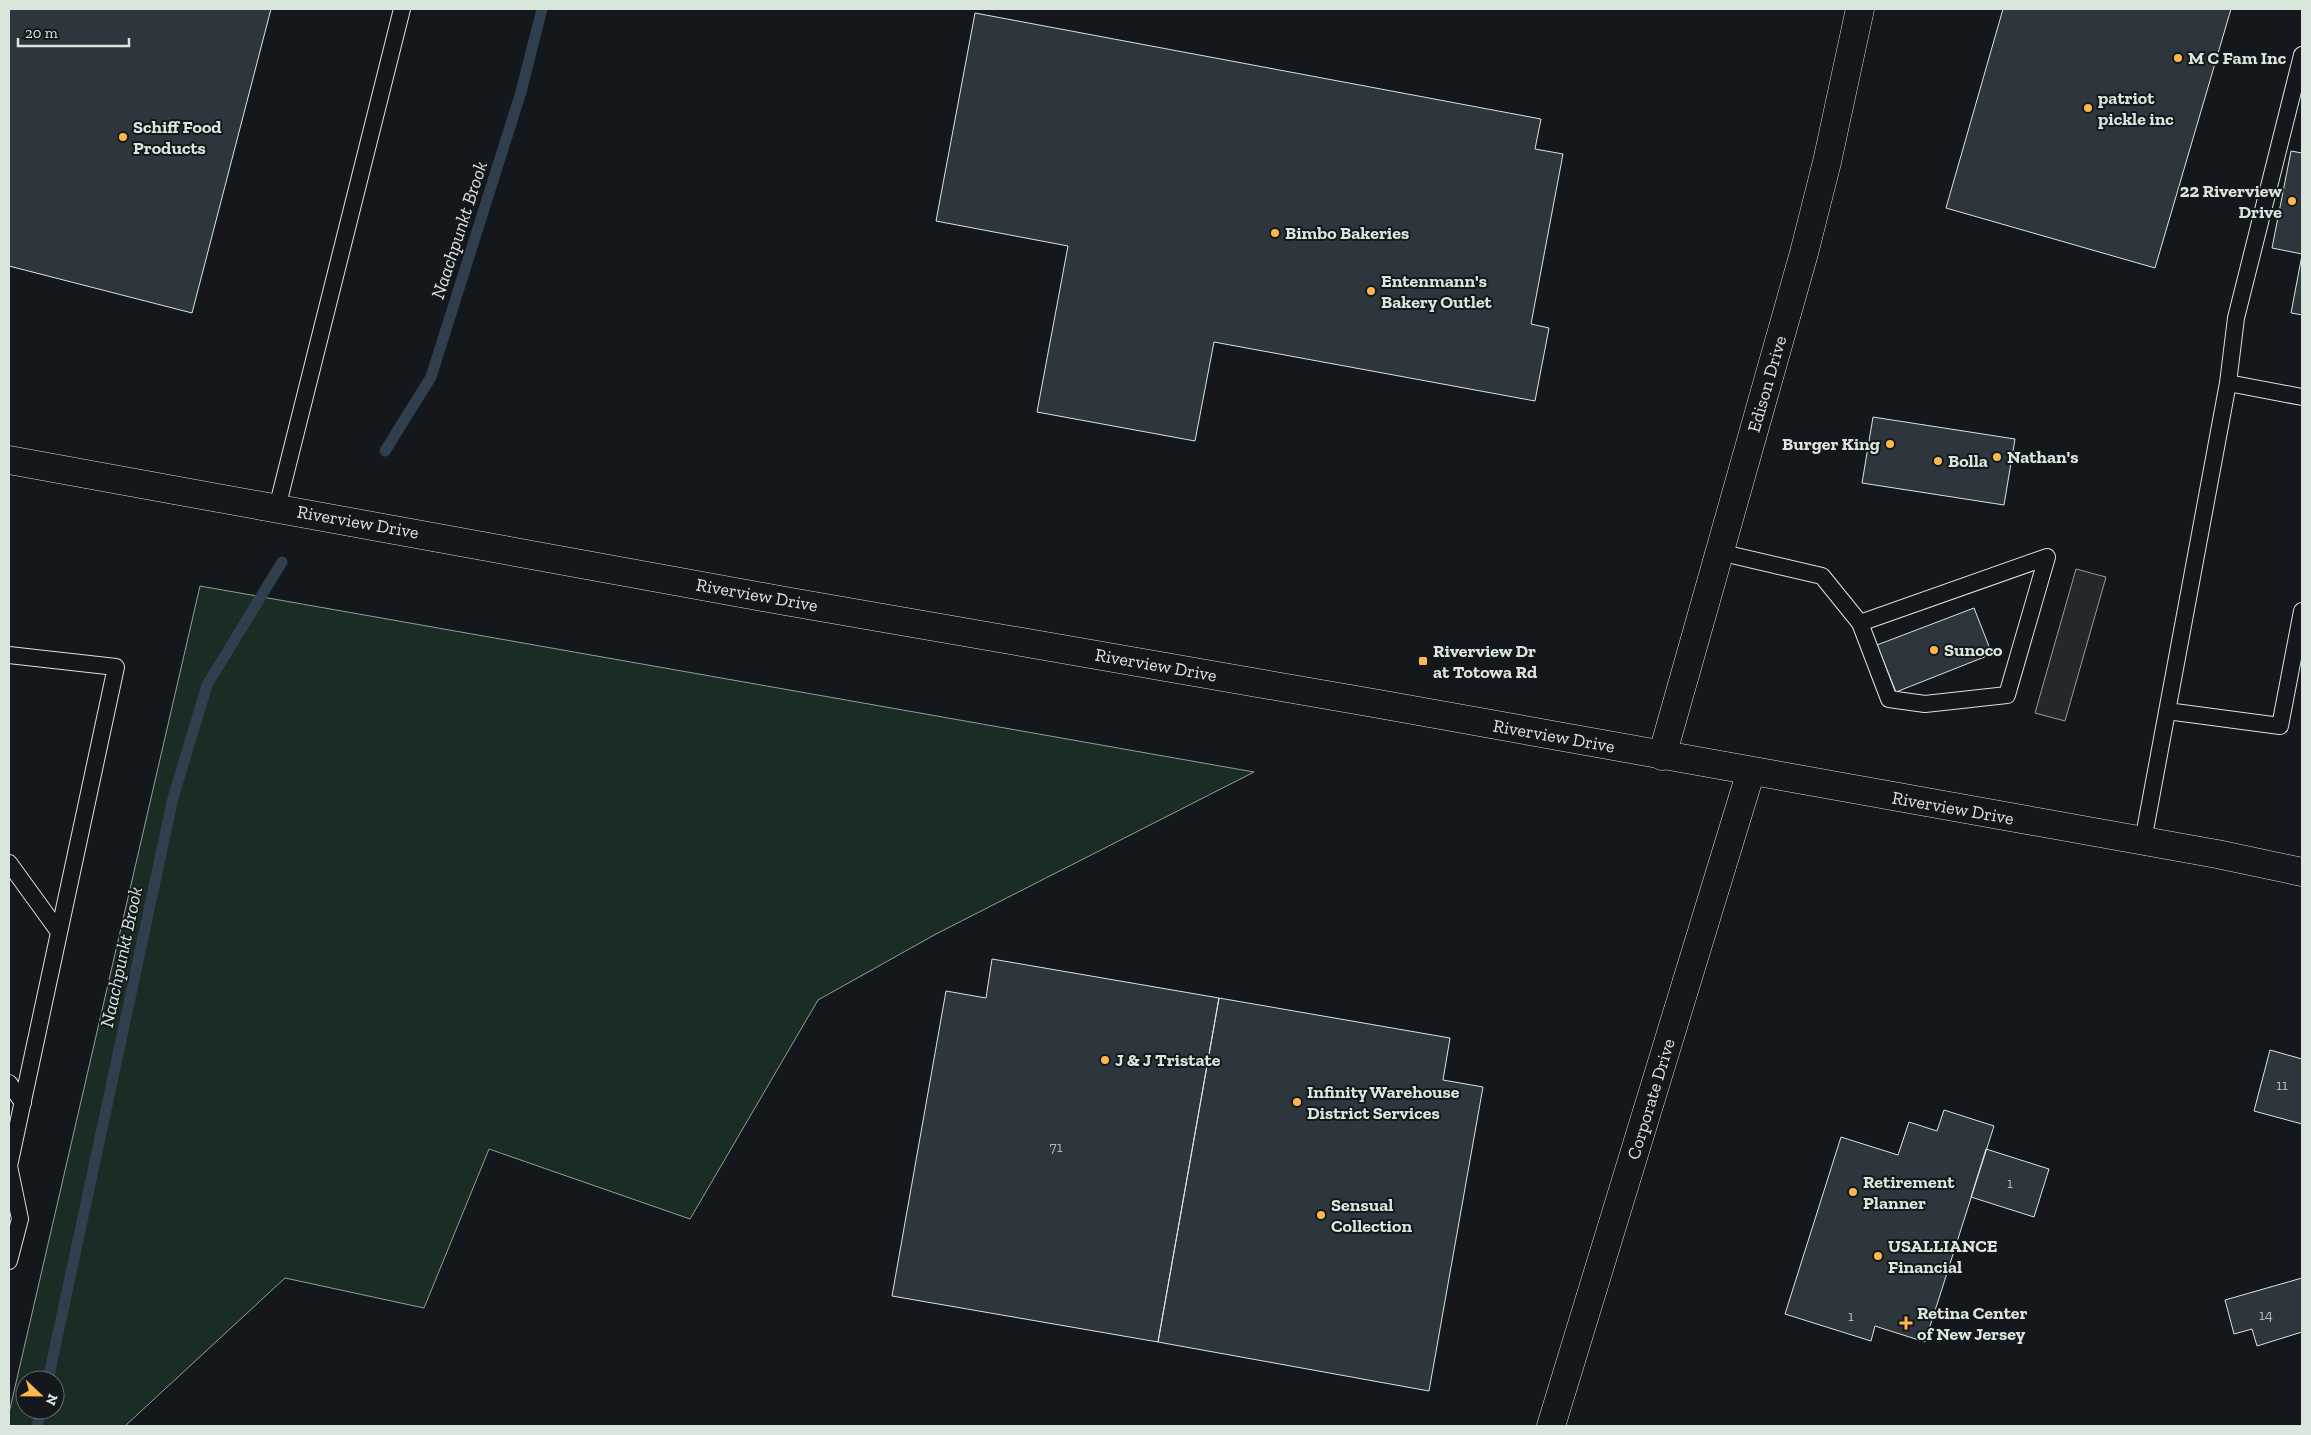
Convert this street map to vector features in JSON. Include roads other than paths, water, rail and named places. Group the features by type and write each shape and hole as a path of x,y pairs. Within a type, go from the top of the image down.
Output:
{"main road":[{"name":"Edison Drive","path":"1662,756 1804,253 1827,162 1860,9"},
{"name":"Riverview Drive","path":"9,460 785,601 2143,841 2302,872"},
{"name":"Corporate Drive","path":"1551,1426 1750,772"}],"lane":[{"path":"277,508 402,9"},
{"path":"2143,841 2228,383 2236,318 2302,55"},
{"path":"2228,383 2302,398"},
{"path":"1719,552 1822,576 1860,623 1889,699 1925,704 2007,695 2047,557 1860,623"},
{"path":"2167,711 2280,726 2302,611"},
{"path":"9,655 116,667 23,1102 11,1149 10,1166 20,1219 9,1261"},
{"path":"9,863 59,932"},
{"path":"9,1083 23,1102"}],"waterway":[{"name":"Naachpunkt Brook","path":"385,451 431,377 521,92 542,9"},
{"name":"Naachpunkt Brook","path":"50,1370 173,798 207,685 282,562"},
{"name":"Naachpunkt Brook","path":"37,1426 38,1420"}],"place":[{"name":"M C Fam Inc","path":"2178,58"},
{"name":"patriot pickle inc","path":"2088,108"},
{"name":"Schiff Food Products","path":"123,137"},
{"name":"22 Riverview Drive","path":"2292,201"},
{"name":"Bimbo Bakeries","path":"1275,233"},
{"name":"Entenmann's Bakery Outlet","path":"1371,291"},
{"name":"Burger King","path":"1890,444"},
{"name":"Nathan's","path":"1997,457"},
{"name":"Bolla","path":"1938,461"},
{"name":"Sunoco","path":"1934,650"},
{"name":"Riverview Dr at Totowa Rd","path":"1423,661"},
{"name":"J & J Tristate","path":"1105,1060"},
{"name":"Infinity Warehouse District Services","path":"1297,1102"},
{"name":"Retirement Planner","path":"1853,1192"},
{"name":"Sensual Collection","path":"1321,1215"},
{"name":"USALLIANCE Financial","path":"1878,1256"},
{"name":"Retina Center of New Jersey","path":"1906,1323"}]}
